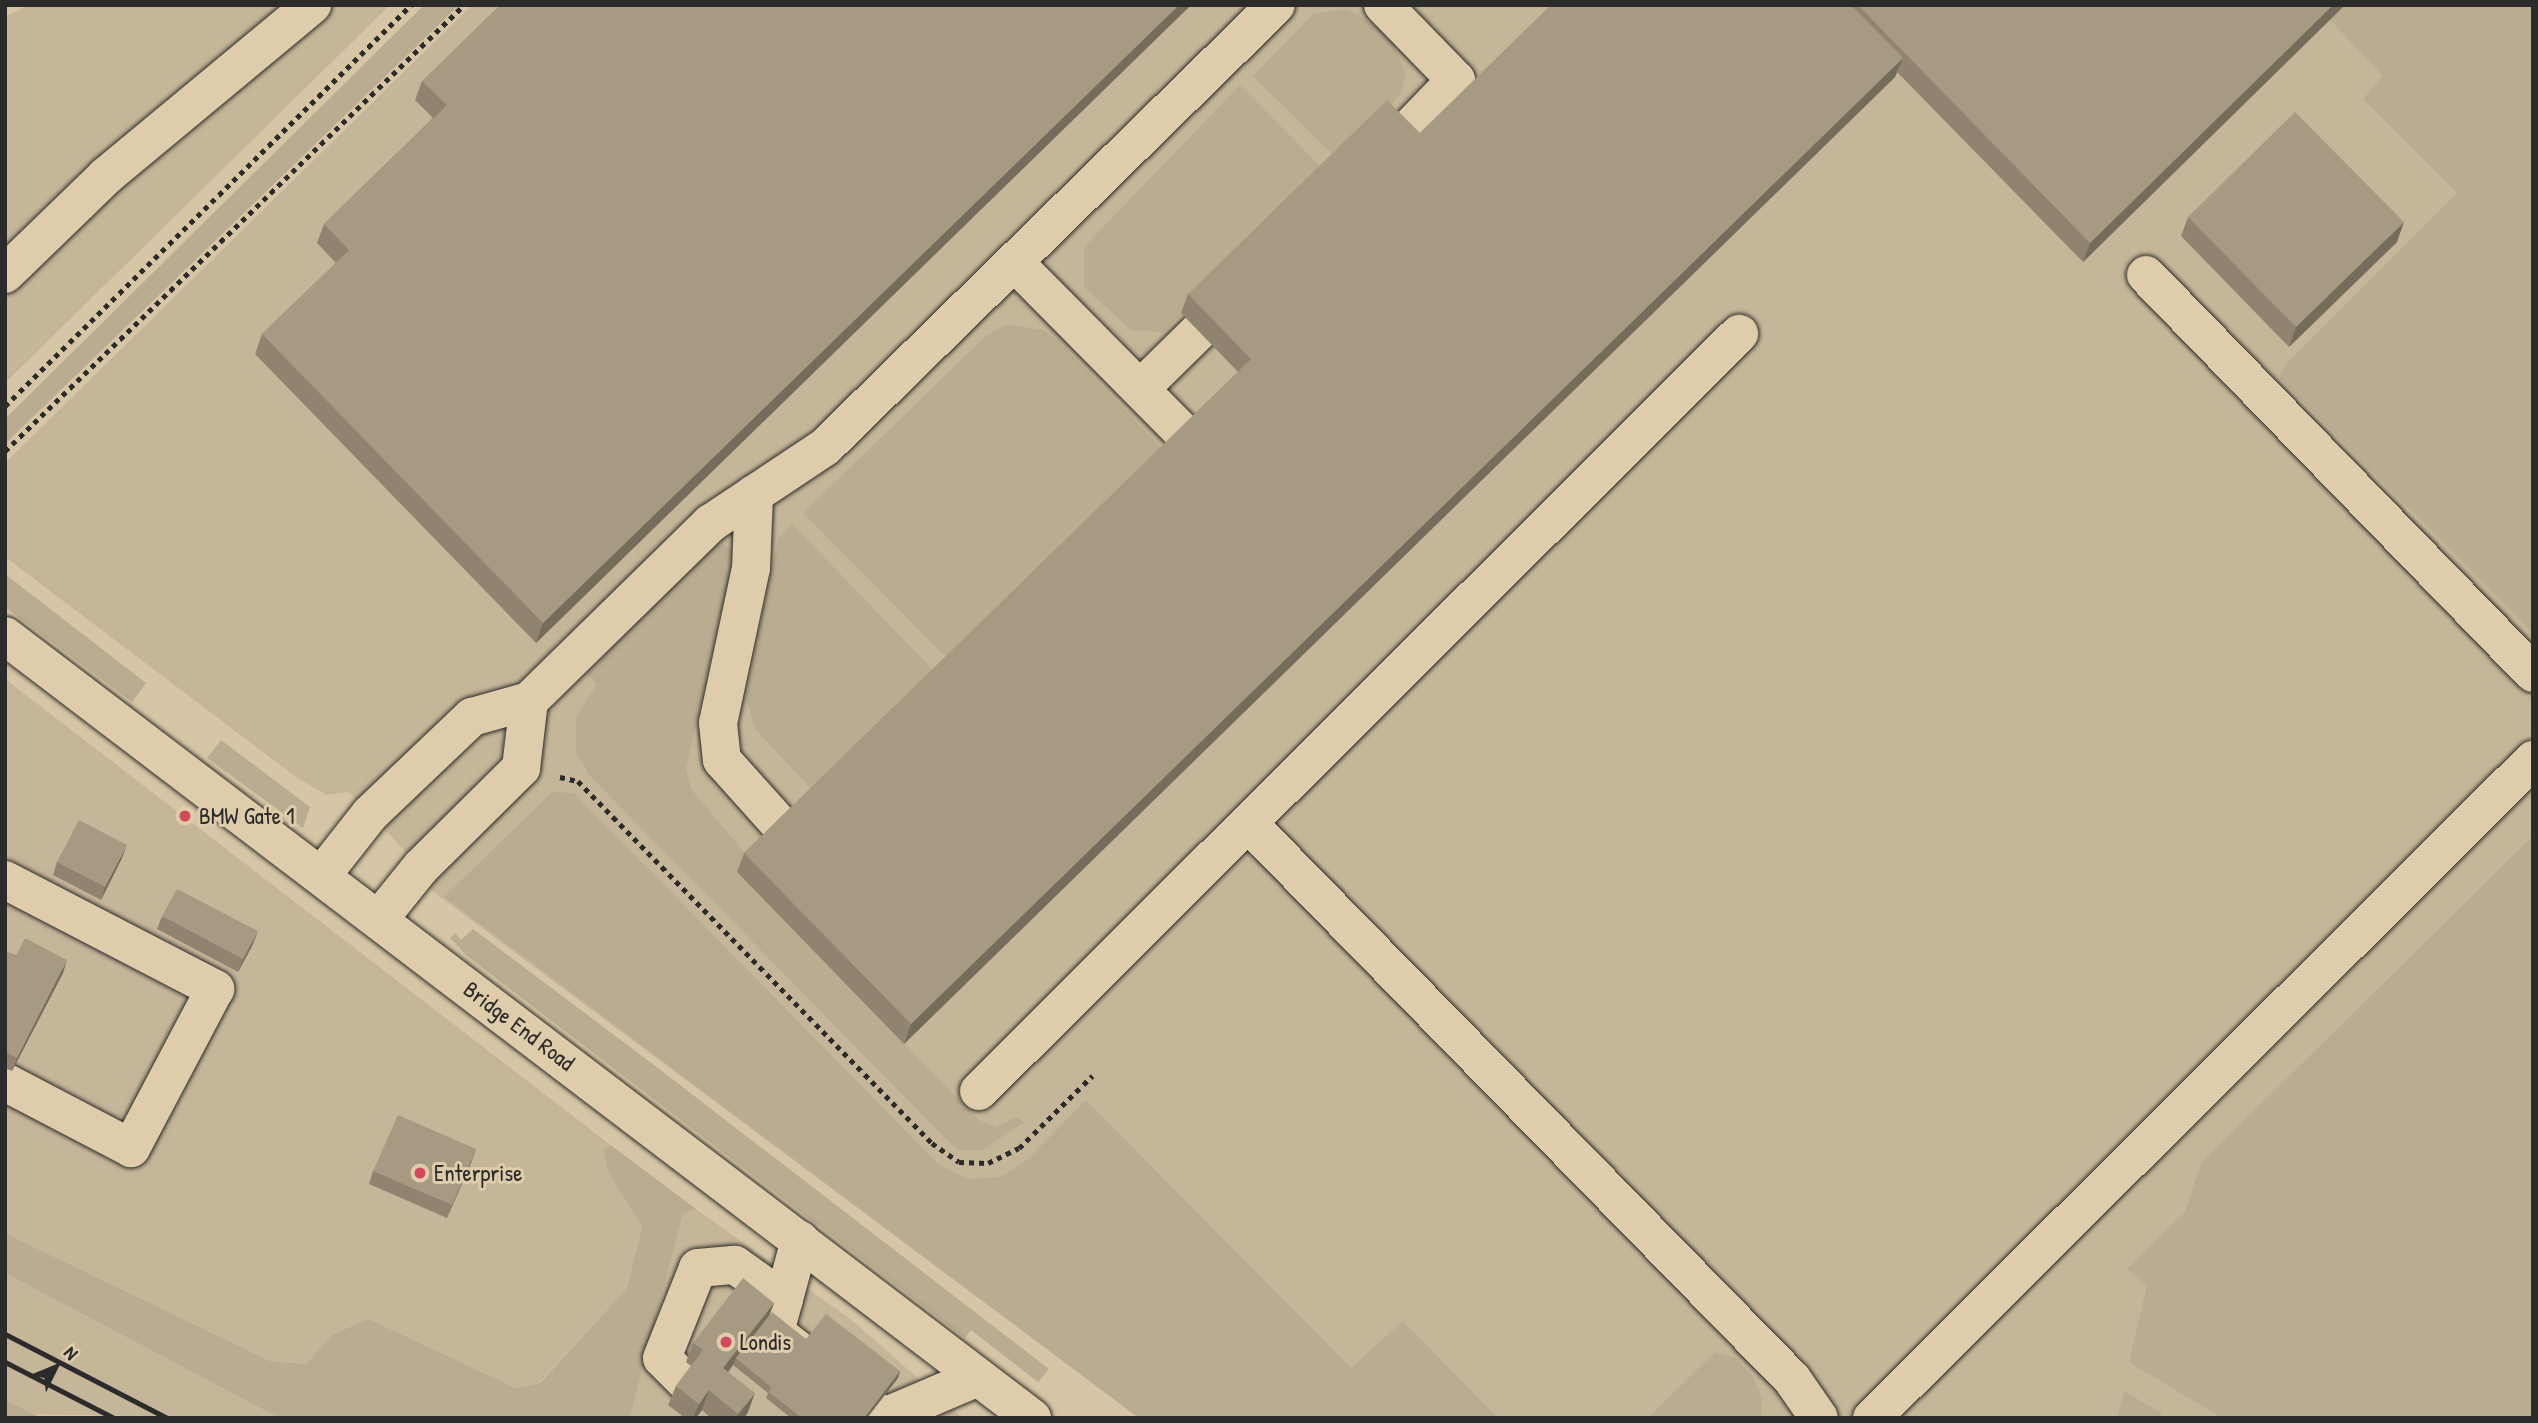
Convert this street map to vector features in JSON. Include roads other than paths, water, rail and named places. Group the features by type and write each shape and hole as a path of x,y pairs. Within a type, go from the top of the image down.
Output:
{"main road":[{"path":"5,274 106,176 312,5"},
{"path":"322,875 370,814 472,717 529,701 711,523 825,447 1276,5"},
{"path":"1383,5 1456,80 1399,139"},
{"path":"1014,262 1185,435"},
{"path":"2146,275 2533,673"},
{"path":"1141,388 1199,331"},
{"path":"979,1091 1740,334"},
{"path":"754,495 751,568 718,723 722,760 783,828"},
{"name":"Bridge End Road","path":"10,648 322,875 1032,1418"},
{"path":"379,919 421,867 521,768 529,701"},
{"path":"1872,1418 2533,760"},
{"path":"1248,823 1792,1379 1819,1418"},
{"path":"5,880 215,989 131,1148 5,1082"},
{"path":"800,1240 775,1332 882,1417 978,1377"},
{"path":"687,1383 662,1358 698,1268 734,1265 783,1300"}],"railway":[{"path":"5,1334 167,1418"},
{"path":"5,1362 114,1418"}],"place":[{"name":"BMW Gate 1","path":"185,816"},
{"name":"Enterprise","path":"420,1173"},
{"name":"Londis","path":"726,1342"}]}
